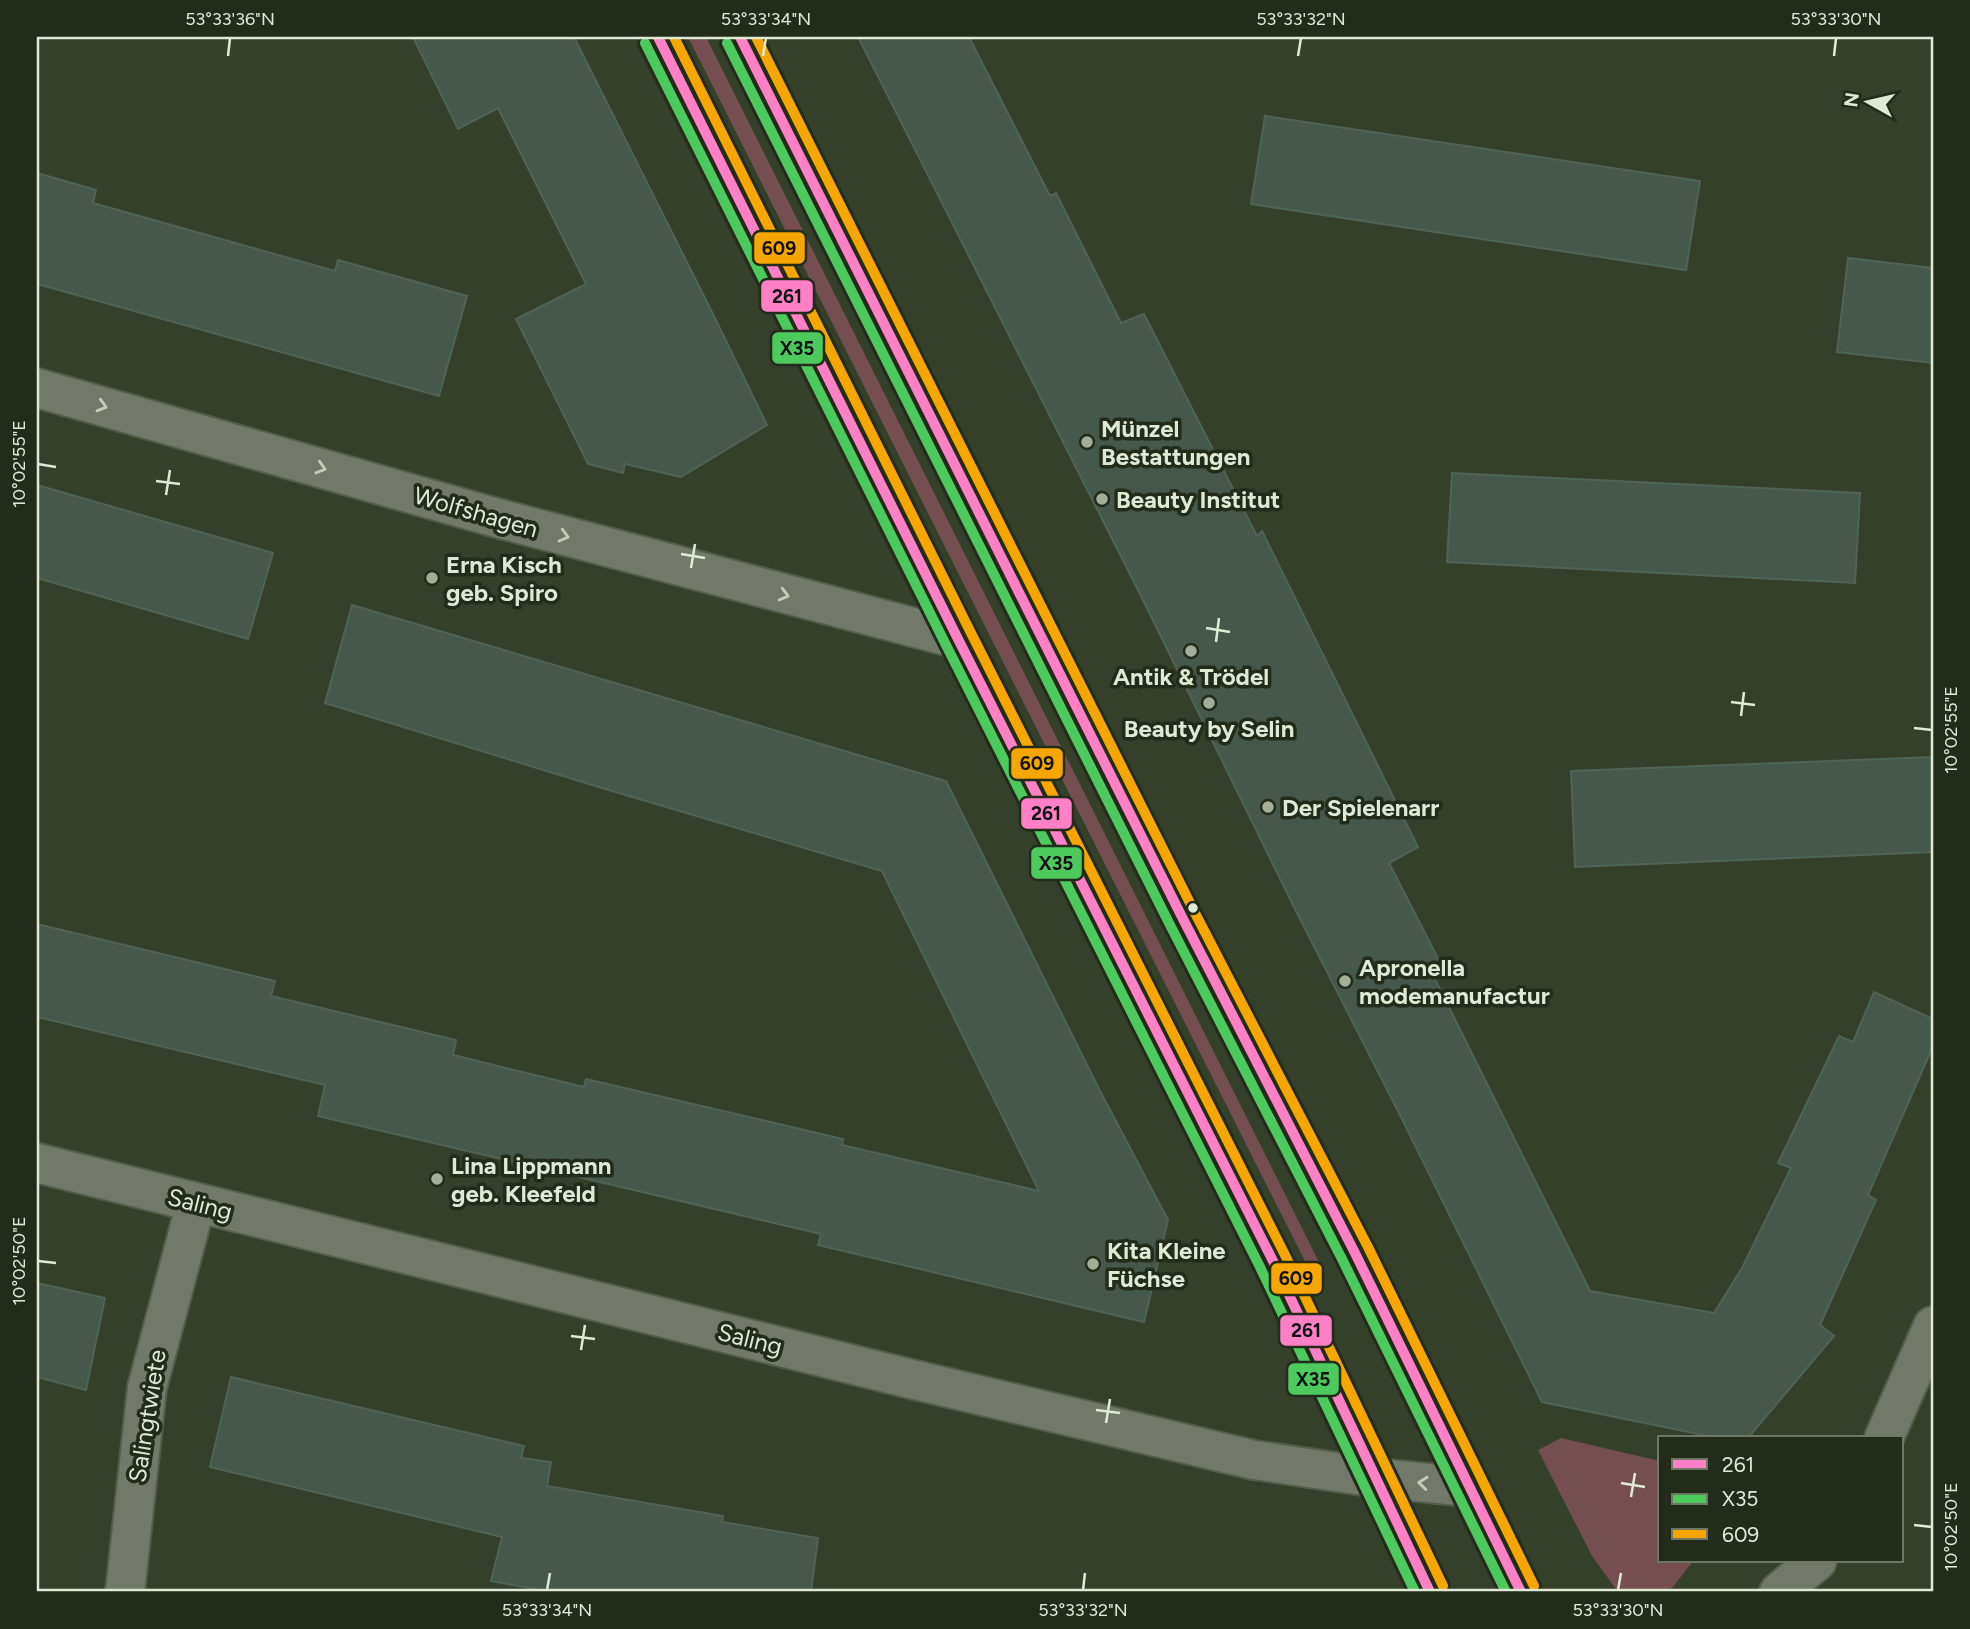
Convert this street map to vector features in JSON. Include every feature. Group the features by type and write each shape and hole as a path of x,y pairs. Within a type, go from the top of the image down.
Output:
{"street":[{"path":"658,37 958,639 1272,1259 1430,1592"},
{"path":"740,37 1354,1253 1521,1592"},
{"name":"Wolfshagen","path":"37,388 524,525 958,639"},
{"name":"Saling","path":"37,1163 898,1376 1254,1460 1469,1488"},
{"name":"Salingtwiete","path":"125,1592 147,1388 196,1203"},
{"path":"1885,1436 1933,1326"},
{"path":"1779,1592 1817,1562"},
{"path":"1802,1592 1817,1562"}],"shaded area":[{"path":"688,37 706,37 1322,1268 1311,1273"},
{"path":"1561,1438 1658,1461 1658,1562 1692,1562 1673,1587 1665,1592 1618,1592 1592,1556 1538,1450"}],"building":[{"path":"413,37 574,37 767,425 681,477 625,464 623,473 588,464 516,319 586,284 498,108 458,129"},
{"path":"858,37 969,37 1050,196 1056,193 1121,323 1144,314 1257,536 1262,531 1418,847 1389,863 1443,968 1432,973 1590,1291 1714,1313 1742,1268 1791,1168 1778,1163 1839,1036 1853,1042 1874,992 1933,1019 1933,1046 1868,1195 1876,1200 1820,1325 1834,1336 1750,1436 1708,1436 1542,1402 1139,592"},
{"path":"1265,116 1700,181 1686,270 1251,204"},
{"path":"37,173 96,190 93,203 335,271 338,260 467,296 439,396 37,284"},
{"path":"1848,258 1933,268 1933,363 1837,352"},
{"path":"1452,473 1860,493 1855,583 1447,562"},
{"path":"37,485 273,553 248,639 37,578"},
{"path":"352,605 946,781 1099,1089 1168,1220 1144,1322 818,1245 821,1234 318,1116 325,1085 37,1017 37,924 275,981 271,996 456,1040 453,1055 584,1087 586,1079 843,1139 842,1145 1039,1191 882,871 325,703"},
{"path":"1933,757 1933,852 1575,867 1571,771"},
{"path":"37,1283 105,1298 86,1390 37,1377"},
{"path":"231,1377 524,1446 521,1458 551,1462 547,1486 723,1516 722,1522 818,1538 811,1592 550,1592 491,1581 502,1537 210,1467"}],"transit line":[{"name":"261","path":"658,37 958,639 1272,1259 1430,1592"},
{"name":"609","path":"674,37 1284,1253 1443,1586"},
{"name":"261","path":"740,37 1183,919 1355,1253 1521,1592"},
{"name":"609","path":"756,37 1195,913 1368,1247 1534,1586"},
{"name":"X35","path":"645,43 1259,1265 1415,1592"},
{"name":"X35","path":"727,43 1170,925 1342,1259 1506,1592"}],"place":[{"name":"Münzel Bestattungen","path":"1087,442"},
{"name":"Beauty Institut","path":"1102,499"},
{"name":"Erna Kisch geb. Spiro","path":"432,578"},
{"name":"Antik & Trödel","path":"1191,651"},
{"name":"Beauty by Selin","path":"1209,703"},
{"name":"Der Spielenarr","path":"1268,807"},
{"name":"Apronella modemanufactur","path":"1345,981"},
{"name":"Lina Lippmann geb. Kleefeld","path":"437,1179"},
{"name":"Kita Kleine Füchse","path":"1093,1264"}]}
